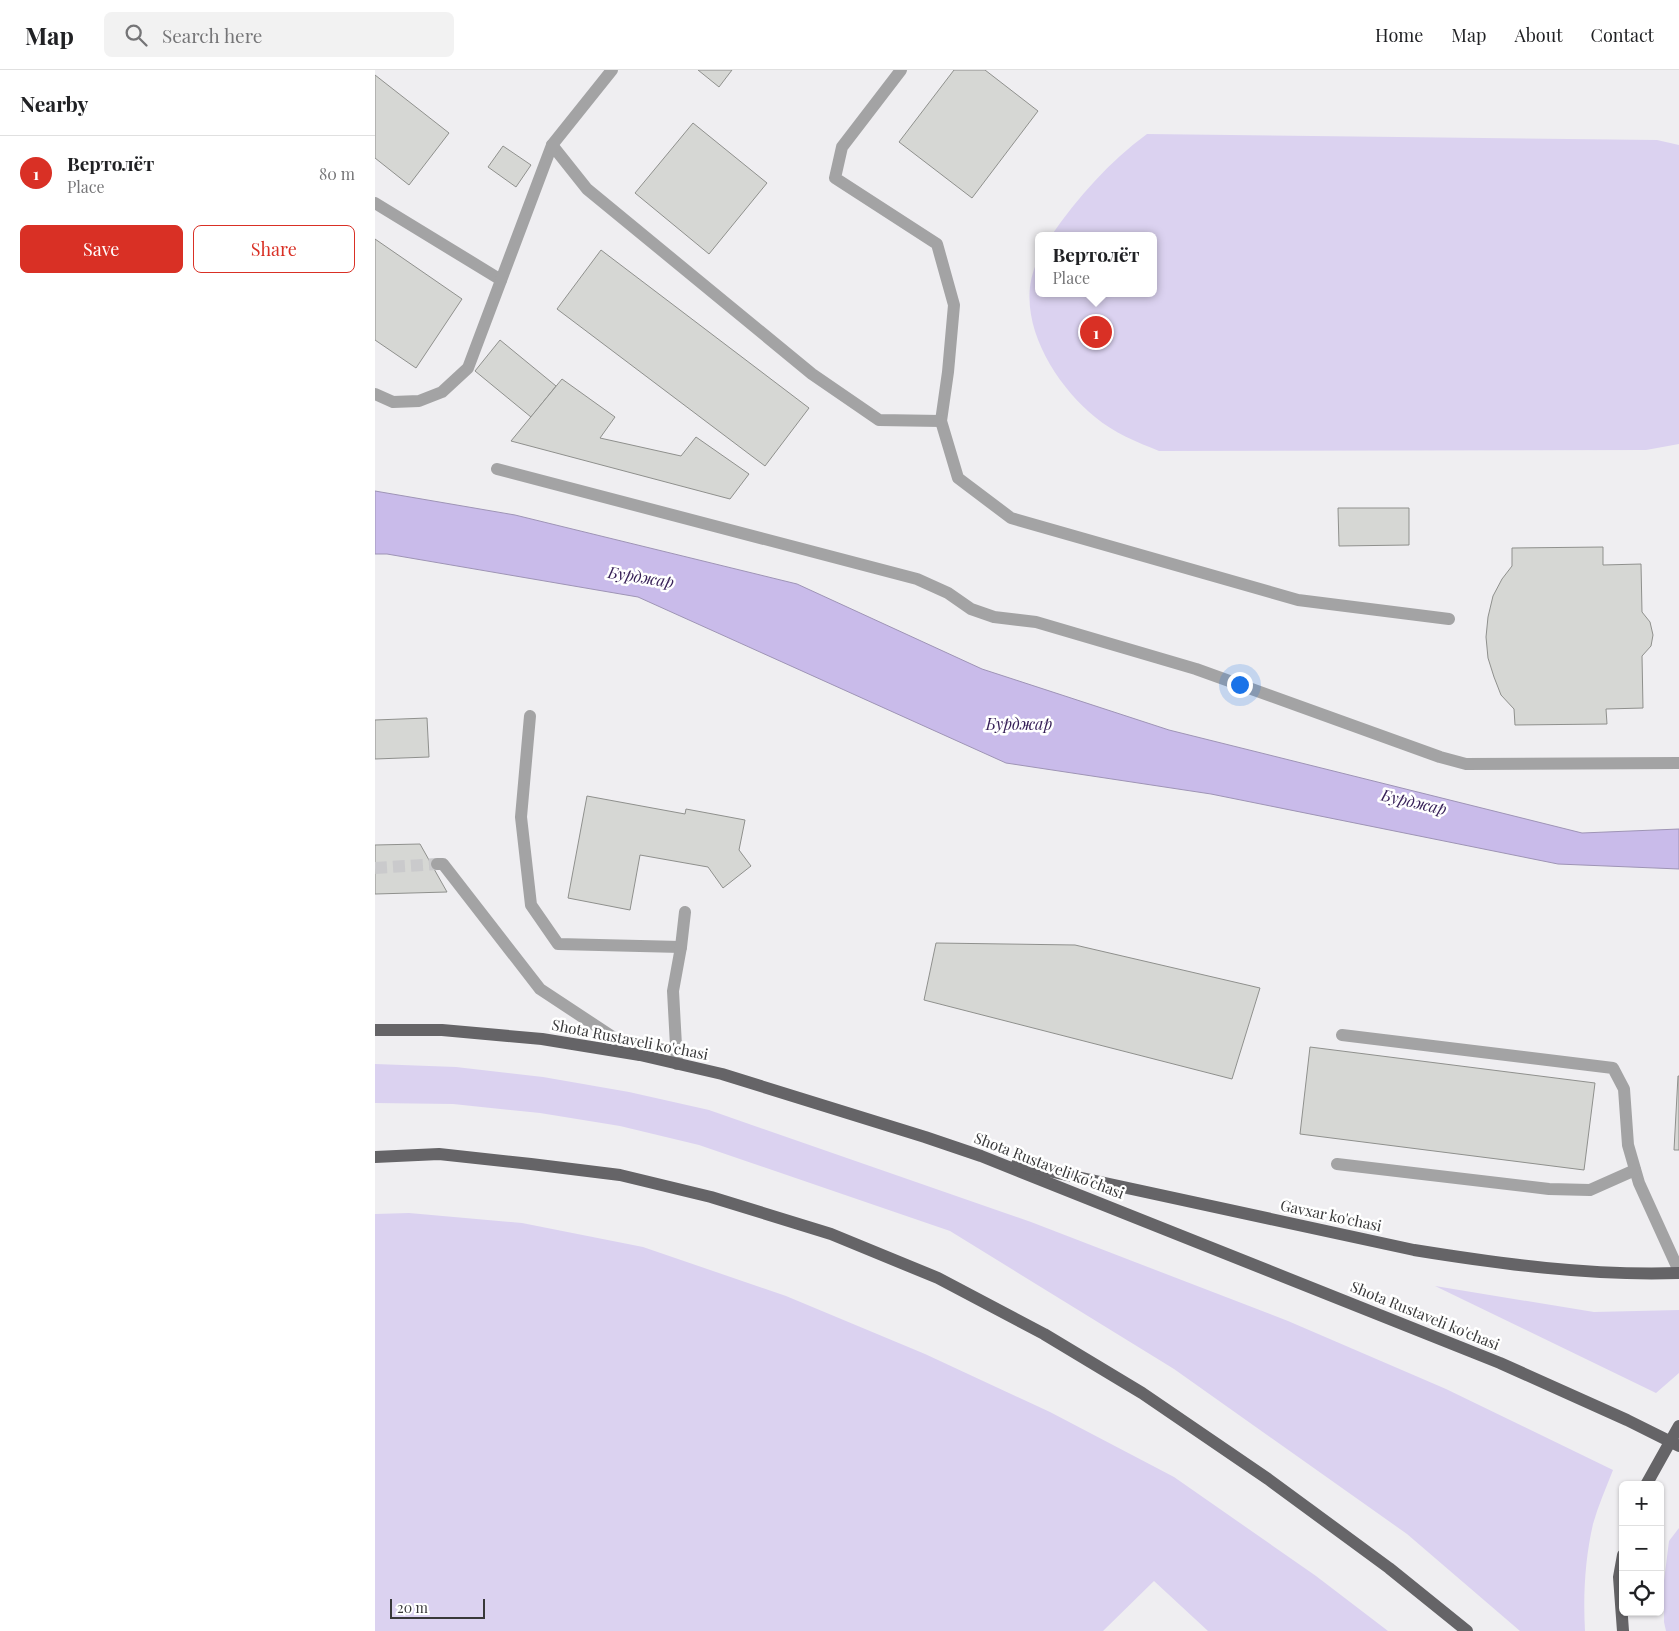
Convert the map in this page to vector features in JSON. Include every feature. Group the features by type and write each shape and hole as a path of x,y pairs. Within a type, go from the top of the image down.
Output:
{"main road":[{"name":"Shota Rustaveli ko'chasi","path":"375,1030 441,1030 542,1039 640,1055 722,1074 925,1136 981,1156 1500,1363 1674,1443"},
{"path":"375,1157 439,1154 619,1176 711,1197 831,1234 938,1278 1044,1334 1142,1393 1268,1480 1374,1557 1467,1631"},
{"name":"Gavxar ko'chasi","path":"981,1156 1414,1250 1471,1259 1583,1271 1656,1274 1679,1272"},
{"path":"1649,1481 1674,1443 1679,1426"},
{"path":"1620,1571 1623,1631"}],"lane":[{"path":"375,394 393,402 419,401 443,392 467,368 552,145 612,70"},
{"path":"901,70 842,147 835,178 937,244 954,305 941,421 958,478 1011,518 1297,600 1449,619"},
{"path":"552,145 587,189 812,374 879,420 941,421"},
{"path":"375,204 501,280"},
{"path":"497,469 917,579 949,593 971,610 994,617 1036,622 1196,668 1465,764 1679,763"},
{"path":"530,716 521,817 531,905 558,944 681,947"},
{"path":"437,864 443,864 540,989 640,1055"},
{"path":"677,1064 673,990 685,912"},
{"path":"1342,1035 1613,1068 1624,1089 1628,1145 1635,1170 1679,1272"},
{"path":"1337,1164 1549,1189 1589,1190 1635,1170"}],"shaded area":[{"path":"1147,134 1657,140 1679,145 1679,444 1646,450 1159,451 1134,441 1102,423 1079,403 1065,386 1051,367 1041,346 1033,324 1030,303 1031,281 1035,269 1035,297 1157,297 1157,232 1054,232 1095,181"},
{"path":"375,1064 456,1067 543,1077 629,1092 709,1110 1031,1222 1288,1321 1446,1389 1613,1470 1597,1510 1590,1537 1585,1577 1585,1631 1520,1631 1407,1534 1174,1369 950,1231 699,1145 620,1126 540,1113 453,1104 375,1103"},
{"path":"409,1213 522,1223 643,1247 786,1296 925,1354 1050,1412 1174,1477 1316,1576 1388,1631 1208,1631 1154,1581 1103,1631 375,1631 375,1214"},
{"path":"1435,1286 1594,1312 1679,1310 1679,1373 1656,1393"},
{"path":"1679,1528 1679,1631 1666,1631 1664,1622 1664,1581 1669,1541"}],"water":[{"name":"Бурджар","path":"375,491 515,515 797,584 982,669 1169,730 1582,833 1679,829 1679,869 1558,864 1211,794 1006,763 638,597 387,554 375,554"}],"building":[{"path":"698,70 732,70 719,87"},
{"path":"954,70 985,70 1038,111 972,198 899,142"},
{"path":"375,75 449,133 409,185 375,158"},
{"path":"693,123 767,183 709,254 635,193"},
{"path":"503,146 531,165 516,187 488,167"},
{"path":"375,239 462,299 416,368 375,340"},
{"path":"601,250 809,408 765,466 557,309"},
{"path":"500,340 556,386 531,417 475,371"},
{"path":"562,379 615,417 600,438 681,456 696,437 749,474 730,499 511,441"},
{"path":"1338,508 1409,508 1409,545 1339,546"},
{"path":"1603,547 1603,565 1641,564 1642,612 1650,622 1653,635 1651,646 1642,656 1643,708 1606,709 1607,724 1515,725 1514,709 1501,695 1494,677 1488,658 1486,637 1493,596 1512,566 1512,548"},
{"path":"427,718 429,757 375,759 375,720"},
{"path":"587,796 685,814 686,809 745,820 739,850 751,866 723,888 708,867 640,855 630,910 568,898"},
{"path":"420,844 447,892 375,894 375,845"},
{"path":"936,943 1075,945 1260,988 1232,1079 924,1000"},
{"path":"1310,1047 1595,1083 1584,1170 1300,1134"},
{"path":"1678,1076 1679,1150 1674,1150"}],"tunnel":[{"path":"375,868 437,864"}],"place":[{"name":"Вертолёт","path":"1096,332"}]}
